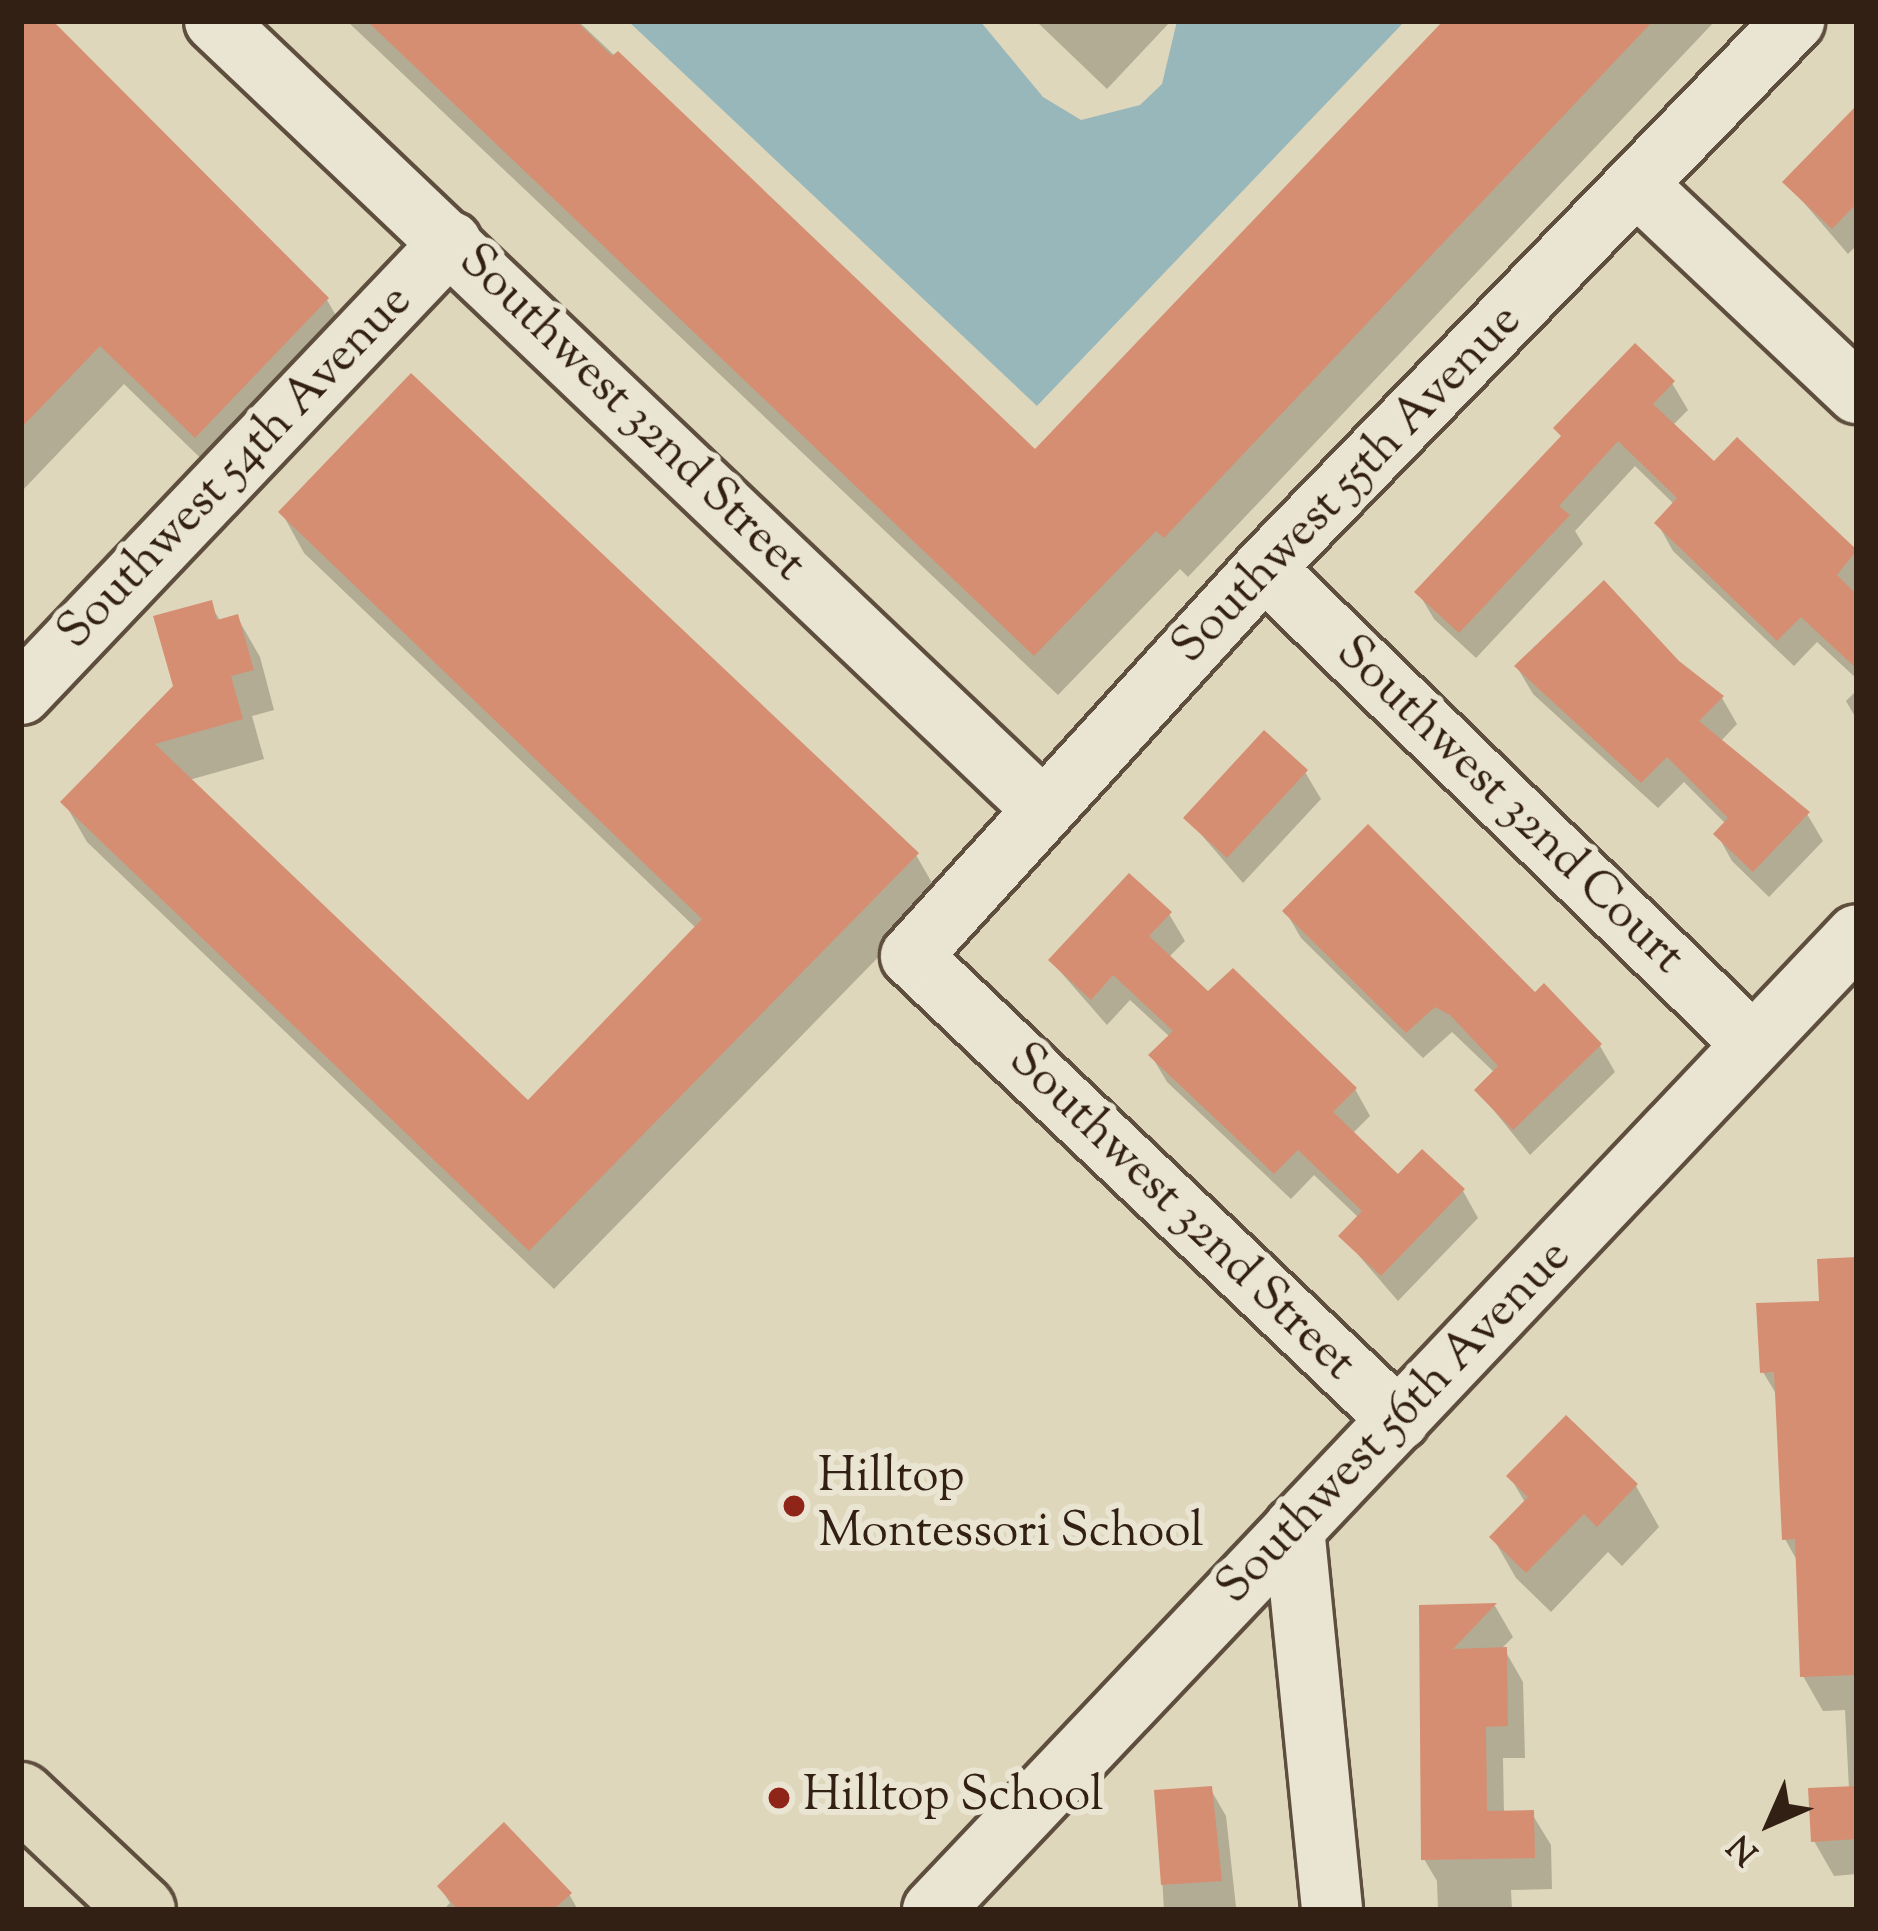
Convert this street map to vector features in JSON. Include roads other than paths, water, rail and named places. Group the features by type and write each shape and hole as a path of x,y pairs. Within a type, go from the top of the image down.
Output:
{"main road":[{"path":"21,1796 142,1910"}],"street":[{"name":"Southwest 32nd Street","path":"215,21 1044,810"},
{"name":"Southwest 55th Avenue","path":"911,956 1264,568 1794,21"},
{"path":"1636,185 1857,393"},
{"name":"Southwest 54th Avenue","path":"21,694 451,242"},
{"name":"Southwest 32nd Court","path":"1264,568 1754,1044"},
{"name":"Southwest 56th Avenue","path":"933,1910 1857,935"},
{"name":"Southwest 32nd Street","path":"911,956 1399,1420"},
{"path":"1294,1528 1332,1910"}],"water":[{"path":"628,21 980,21 1043,97 1081,120 1140,105 1162,84 1177,21 1405,21 1037,406"}],"place":[{"name":"Hilltop Montessori School","path":"794,1506"},
{"name":"Hilltop School","path":"779,1798"}]}
